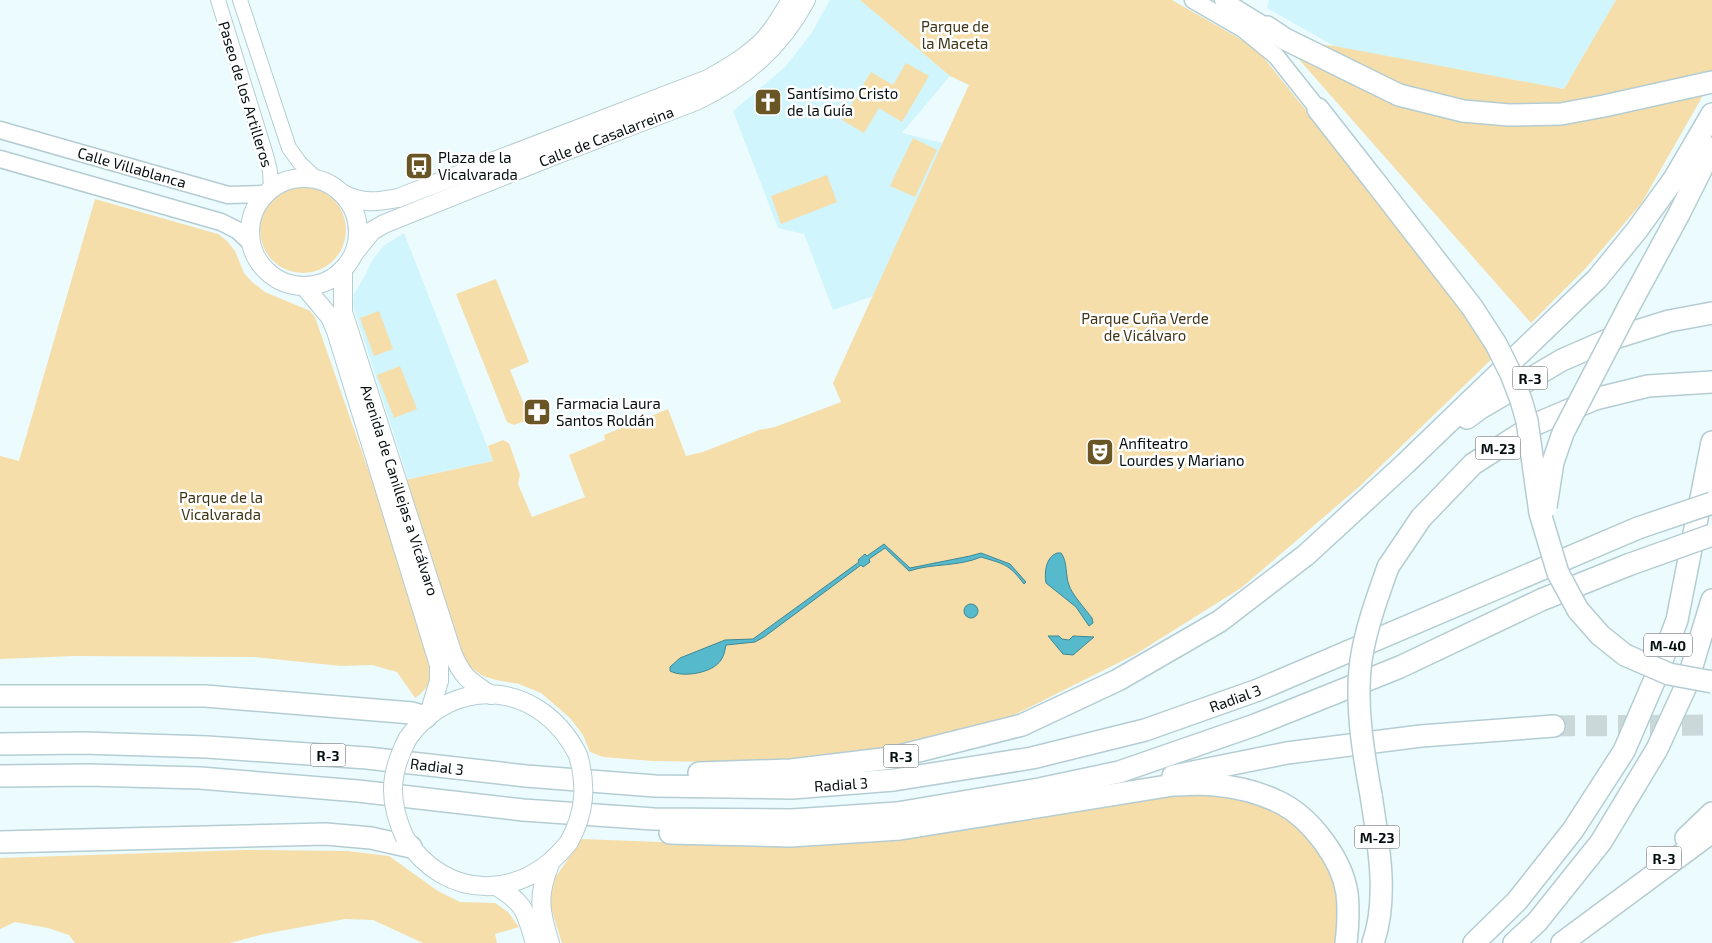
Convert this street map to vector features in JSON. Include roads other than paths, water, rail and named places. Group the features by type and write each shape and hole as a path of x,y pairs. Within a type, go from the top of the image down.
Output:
{"highway":[{"path":"1267,27 1285,39 1399,95 1463,111 1510,115 1561,114 1712,82"},
{"path":"1318,109 1472,307 1496,344 1511,374 1527,421 1540,513 1548,541 1558,573 1578,610 1600,635 1625,655 1669,674 1712,682"},
{"path":"1406,463 1597,279 1637,230 1674,179 1712,114"},
{"path":"1548,541 1546,513 1553,462 1564,433 1712,148"},
{"name":"R-3","path":"367,758 657,774 791,770 891,758 1022,725 1118,680 1220,621 1306,555 1406,463 1479,409 1562,360 1608,340 1669,321 1712,313"},
{"name":"M-23","path":"1373,943 1377,932 1381,880 1379,848 1362,741 1360,708 1361,661 1371,614 1388,567 1421,518 1473,464 1536,424 1595,399 1648,386 1712,382"},
{"name":"M-40","path":"1474,943 1517,901 1573,830 1624,751 1656,679 1677,620 1712,442"},
{"name":"Radial 3","path":"0,744 84,743 207,747 367,758 526,776 635,784 792,788 894,780 1032,758 1145,730 1258,690 1638,528 1712,503"},
{"name":"R-3","path":"0,776 88,775 200,778 358,791 523,810 654,819 792,820 897,813 1039,790 1119,772 1255,725 1400,667 1541,600 1628,565 1712,535"},
{"name":"M-40","path":"1514,943 1536,922 1601,842 1657,749 1686,686 1712,600"},
{"path":"0,696 205,696 412,713 428,716"},
{"path":"1042,807 1190,772 1287,753 1421,736 1554,726"},
{"path":"358,791 523,819 651,833 790,836 900,829 1173,785 1214,784 1253,792 1283,804 1319,835 1338,863 1347,892 1349,923 1346,943"},
{"name":"R-3","path":"1616,902 1712,813"},
{"path":"1562,943 1712,832"},
{"path":"0,842 326,834 408,842"}],"main road":[{"name":"Calle de Casalarreina","path":"777,34 791,0"},
{"name":"Calle de Casalarreina","path":"355,252 372,231 384,224 560,153 696,101 727,68 777,34 806,0"},
{"path":"1193,0 1243,29 1276,56 1318,109"},
{"path":"1223,0 1267,27"},
{"name":"Calle de Casalarreina","path":"343,194 356,201 376,202 398,198 711,86"},
{"name":"Calle Villablanca","path":"0,130 228,195 268,191"},
{"name":"Calle Villablanca","path":"0,159 221,222 237,230 251,244"},
{"path":"301,178 317,179 331,184 351,204 356,215 358,227 358,240 355,252 344,269 332,278 319,284 304,286 290,284 276,278 265,269 256,257 251,244 250,230 252,217 257,205 268,191 285,181 301,178"},
{"name":"Avenida de Canillejas a Vicálvaro","path":"344,269 343,312 452,652 458,668 468,681 491,694"},
{"name":"Avenida de Canillejas a Vicálvaro","path":"304,286 330,317 336,331 439,665 439,682 428,716"},
{"path":"550,864 524,879 496,886 480,886 448,878 428,864 408,842 397,822 393,805 394,770 408,738 428,716 458,700 491,694 523,701 550,717 571,741 578,755 584,784 584,800 576,828 569,842 550,864 544,879 540,901 550,943"},
{"path":"496,886 512,895 521,903 535,943"}],"street":[{"name":"Paseo de los Artilleros","path":"218,0 266,155 270,171 268,191"},
{"name":"Paseo de los Artilleros","path":"240,0 289,148 300,163 317,179"}],"water":[{"path":"884,544 910,568 981,553 1010,564 1026,582 1024,584 1006,566 981,557 909,571 885,548 869,559 870,562 863,567 861,565 764,637 755,642 726,645 722,658 711,668 690,674 670,671 670,667 680,658 725,640 753,639 859,562 858,560 865,554 867,556"},
{"path":"1057,553 1061,553 1065,560 1070,588 1092,618 1093,623 1089,626 1076,607 1046,583 1045,574 1048,561"},
{"path":"971,604 976,606 978,611 976,616 971,618 966,616 964,611 966,606"},
{"path":"1048,636 1059,636 1062,639 1069,640 1073,636 1094,637 1073,655 1063,654"}],"tunnel":[{"path":"1554,726 1712,725"}],"place":[{"name":"Santísimo Cristo de la Guía","path":"768,102"},
{"name":"Plaza de la Vicalvarada","path":"419,166"},
{"name":"Farmacia Laura Santos Roldán","path":"537,412"},
{"name":"Anfiteatro Lourdes y Mariano","path":"1100,452"}],"park label":[{"name":"Parque de la Maceta","path":"955,34"},
{"name":"Parque Cuña Verde de Vicálvaro","path":"1145,326"},
{"name":"Parque de la Vicalvarada","path":"221,506"}]}
